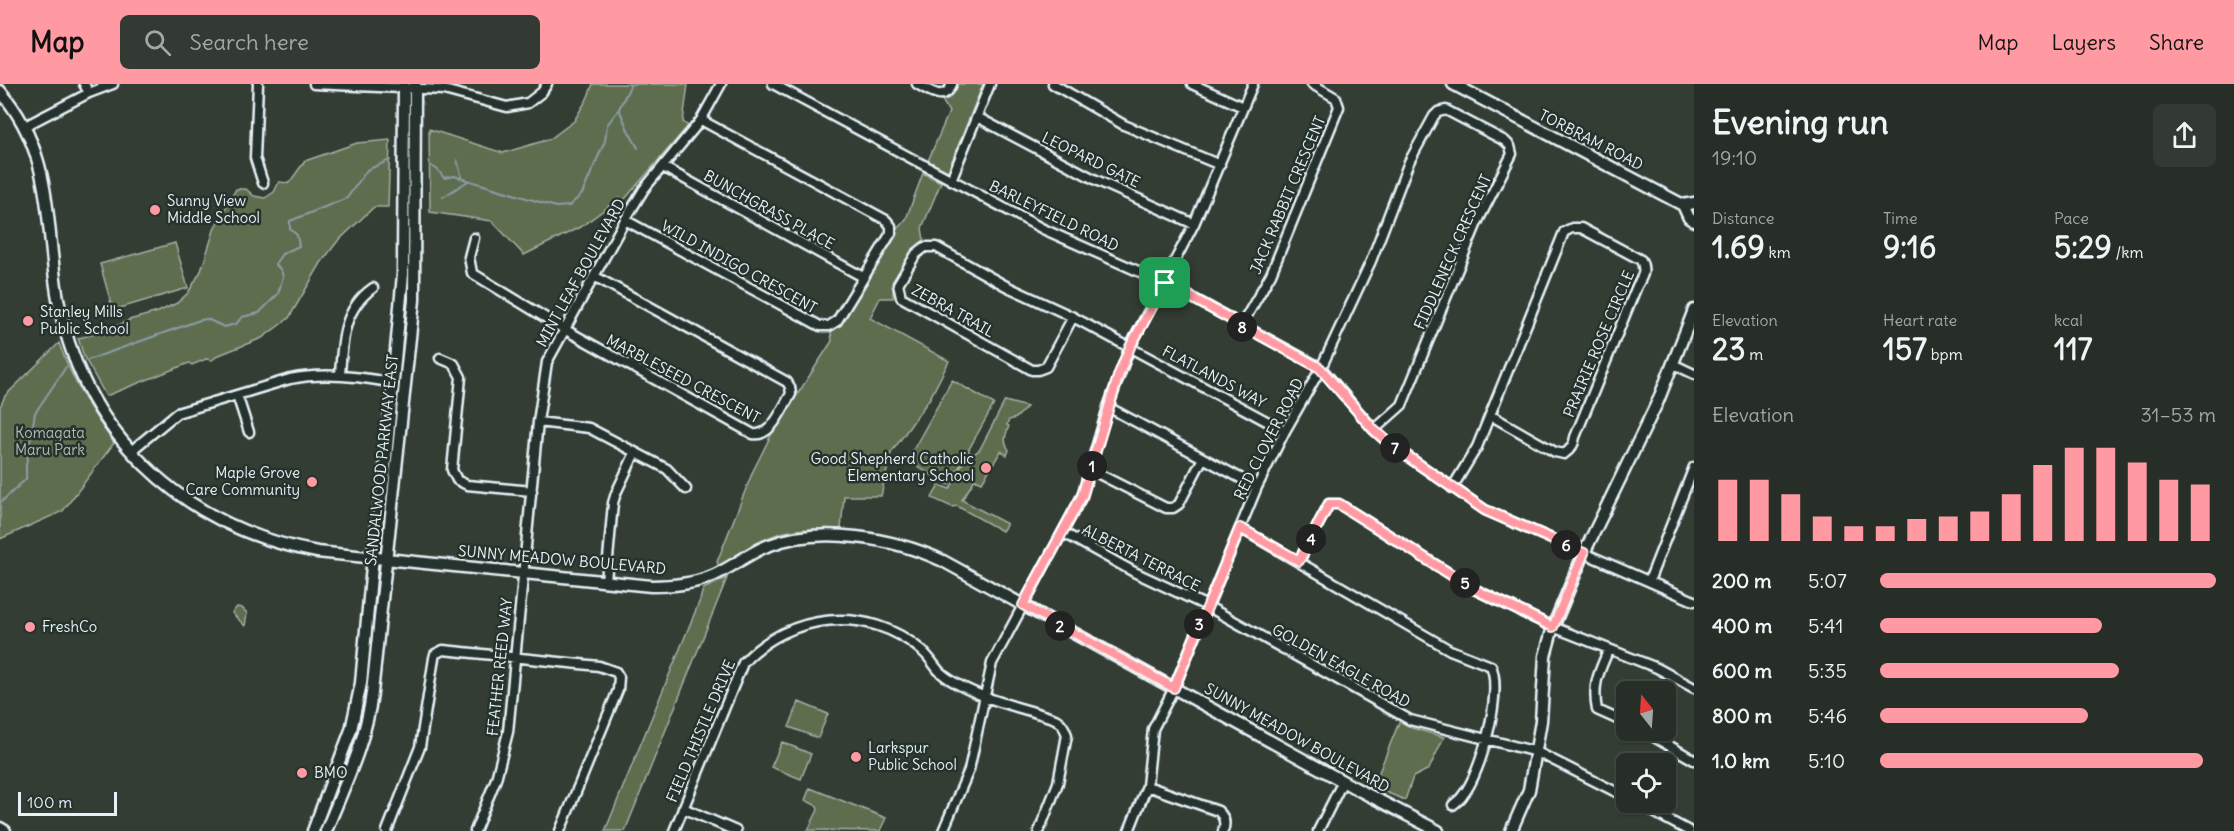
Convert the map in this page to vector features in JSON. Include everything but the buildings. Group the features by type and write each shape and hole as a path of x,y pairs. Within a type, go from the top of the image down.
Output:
{"street":[{"path":"84,84 89,93"},
{"path":"25,126 89,93 113,84"},
{"path":"258,84 255,158 263,183"},
{"path":"314,84 409,87 448,91 507,107 528,103 542,92 547,84"},
{"name":"MINT LEAF BOULEVARD","path":"523,573 545,369 564,329 624,220 644,189 701,120 721,84"},
{"name":"BARLEYFIELD ROAD","path":"773,84 1043,229 1165,283 1320,368 1374,430 1391,445 1485,510 1694,601"},
{"path":"917,84 936,95 943,95 949,91 952,84"},
{"path":"951,180 990,84"},
{"path":"1053,84 1124,124 1220,165"},
{"path":"1192,84 1243,107"},
{"path":"943,831 969,770 992,663 1082,496 1108,407 1130,347 1194,224 1253,84"},
{"name":"JACK RABBIT CRESCENT","path":"1241,326 1271,274 1339,107 1336,98 1312,84"},
{"name":"TORBRAM ROAD","path":"1453,84 1689,204 1689,218 1694,220"},
{"name":"SANDALWOOD PARKWAY EAST","path":"313,831 345,748 357,707 384,479 403,274 409,87"},
{"name":"SANDALWOOD PARKWAY EAST","path":"326,831 368,723 387,559 414,300 416,235 409,87"},
{"name":"SUNNY MEADOW BOULEVARD","path":"0,91 25,126 40,165 57,292 68,342 95,401 131,451 155,475 207,513 236,528 297,548 651,586 680,584 710,577 758,550 782,541 808,537 860,537 888,541 929,554 1343,782 1438,831"},
{"name":"FIDDLENECK CRESCENT","path":"1320,368 1371,261 1409,162 1434,116 1446,110 1505,141 1512,153 1476,225 1402,405 1374,430"},
{"name":"LEOPARD GATE","path":"978,117 1096,180 1194,224"},
{"name":"WILD INDIGO CRESCENT","path":"624,220 819,327 829,326 837,321 891,233 891,226 886,220 701,120"},
{"name":"BUNCHGRASS PLACE","path":"663,167 863,277"},
{"name":"PRAIRIE ROSE CIRCLE","path":"1452,488 1477,447 1564,232 1572,228 1581,228 1641,260 1644,275 1637,286 1574,443 1569,450 1564,454 1555,452 1490,415"},
{"name":"MARBLESEED CRESCENT","path":"474,238 469,257 472,273 564,329 753,434 761,435 767,431 790,394 787,382 594,276"},
{"name":"ZEBRA TRAIL","path":"1073,317 1046,367 1032,370 901,297 898,284 916,254 925,247 936,247 1006,286 1073,317 1130,347"},
{"path":"340,376 342,348 348,322 360,297 373,288"},
{"path":"1511,831 1529,790 1537,752 1545,656 1553,627 1584,553 1658,401 1694,310"},
{"name":"FLATLANDS WAY","path":"1130,347 1285,431"},
{"path":"440,358 454,364 461,377 452,470 457,480 467,485 532,491"},
{"path":"1673,364 1694,374"},
{"name":"RED CLOVER ROAD","path":"1129,831 1147,786 1154,729 1174,688 1257,487 1320,368"},
{"path":"131,451 177,413 306,375 340,376 393,383"},
{"path":"237,395 249,432"},
{"path":"1108,407 1257,487"},
{"path":"538,422 589,428 668,469 686,489"},
{"path":"606,581 610,519 615,493 635,453"},
{"path":"1091,470 1166,508 1173,508 1179,504 1203,458"},
{"path":"1649,581 1694,466"},
{"path":"1299,561 1329,504 1339,504 1474,589 1553,627 1657,668 1694,688"},
{"path":"1240,528 1450,650 1491,666 1494,672 1495,703 1486,739 1472,781 1453,805"},
{"name":"ALBERTA TERRACE","path":"1064,533 1134,572 1206,606"},
{"name":"FEATHER REED WAY","path":"475,831 496,779 508,732 523,573"},
{"name":"GOLDEN EAGLE ROAD","path":"1206,606 1410,720 1537,752 1616,793"},
{"name":"FIELD THISTLE DRIVE","path":"674,831 743,663 753,652 783,633 802,625 828,621 858,621 896,633 923,651 948,679 984,696 1057,720 1065,729 1067,735 1058,783 1038,831"},
{"path":"1609,649 1596,680 1594,694 1597,710 1616,719"},
{"path":"387,831 420,747 435,654 443,650 599,666 616,672 620,677 618,690 560,831"},
{"path":"1661,741 1694,760"},
{"path":"1318,831 1343,782"},
{"path":"1147,786 1218,811 1225,825 1223,831"},
{"path":"683,808 736,831"},
{"path":"1655,813 1689,831"},
{"path":"0,828 5,831"}],"green space":[{"path":"593,84 688,84 683,122 688,126 624,200 620,198 582,226 524,255 492,221 430,212 429,129 503,153 550,139 574,121"},
{"path":"957,84 983,84 948,171 928,161 949,112 942,100 950,97"},
{"path":"390,140 388,207 374,207 337,242 321,263 289,318 262,338 212,360 206,359 192,365 189,363 106,396 84,357 78,338 104,332 129,320 158,312 177,303 188,293 201,271 215,227 236,189 246,189 254,196 265,198 274,192 279,182 289,183 305,161 357,143"},
{"path":"923,173 941,182 922,228 924,240 917,246 893,284 893,298 880,298 870,318 949,361 930,398 891,453 881,496 844,496 841,529 781,533 757,543 719,566 717,562 753,471 771,435 832,341 831,332 838,327 895,236 897,229 906,219"},
{"path":"175,243 188,288 113,310 100,264"},
{"name":"Komagata Maru Park","path":"59,343 83,395 114,443 63,511 0,539 0,407 5,396"},
{"path":"952,380 994,404 968,451 974,454 980,449 1005,401 1027,407 1016,418 1009,420 1005,438 1009,450 1007,455 1001,451 982,482 975,479 962,500 1007,524 1002,531 957,506 952,507 932,498 939,485 950,489 967,454 949,485 907,461"},
{"path":"727,578 625,831 605,831 703,589"},
{"path":"237,607 247,613 245,626 232,613"},
{"path":"799,702 828,714 818,738 789,727"},
{"path":"1400,720 1412,728 1444,737 1429,769 1413,777 1405,800 1373,787"},
{"path":"782,742 811,754 801,779 771,767"},
{"path":"810,788 886,818 880,831 808,830 818,810 817,806 805,800"}],"waterway":[{"path":"430,165 444,178 454,176 556,207 569,206 582,194 605,141 607,125 619,109 631,84"},
{"path":"619,109 638,148"},
{"path":"88,360 200,320 207,319 224,327 236,324 242,317 259,313 278,294 283,277 281,270 275,264 282,254 299,246 297,235 290,229 290,221 347,198 367,170 390,160"},
{"path":"457,160 462,178"},
{"path":"443,197 468,181"},
{"path":"0,503 26,479 26,465 35,413 66,367"}],"place":[{"name":"Sunny View Middle School","path":"155,210"},
{"name":"Stanley Mills Public School","path":"28,321"},
{"name":"Good Shepherd Catholic Elementary School","path":"986,468"},
{"name":"Maple Grove Care Community","path":"312,482"},
{"name":"FreshCo","path":"30,627"},
{"name":"Larkspur Public School","path":"856,757"},
{"name":"BMO","path":"302,773"}],"route":[{"path":"1165,283 1320,368 1374,430 1391,445 1485,510 1584,553 1553,627 1474,589 1339,504 1329,504 1299,561 1240,528 1174,688 1023,605 1082,496 1119,374 1130,347 1165,283"}]}
